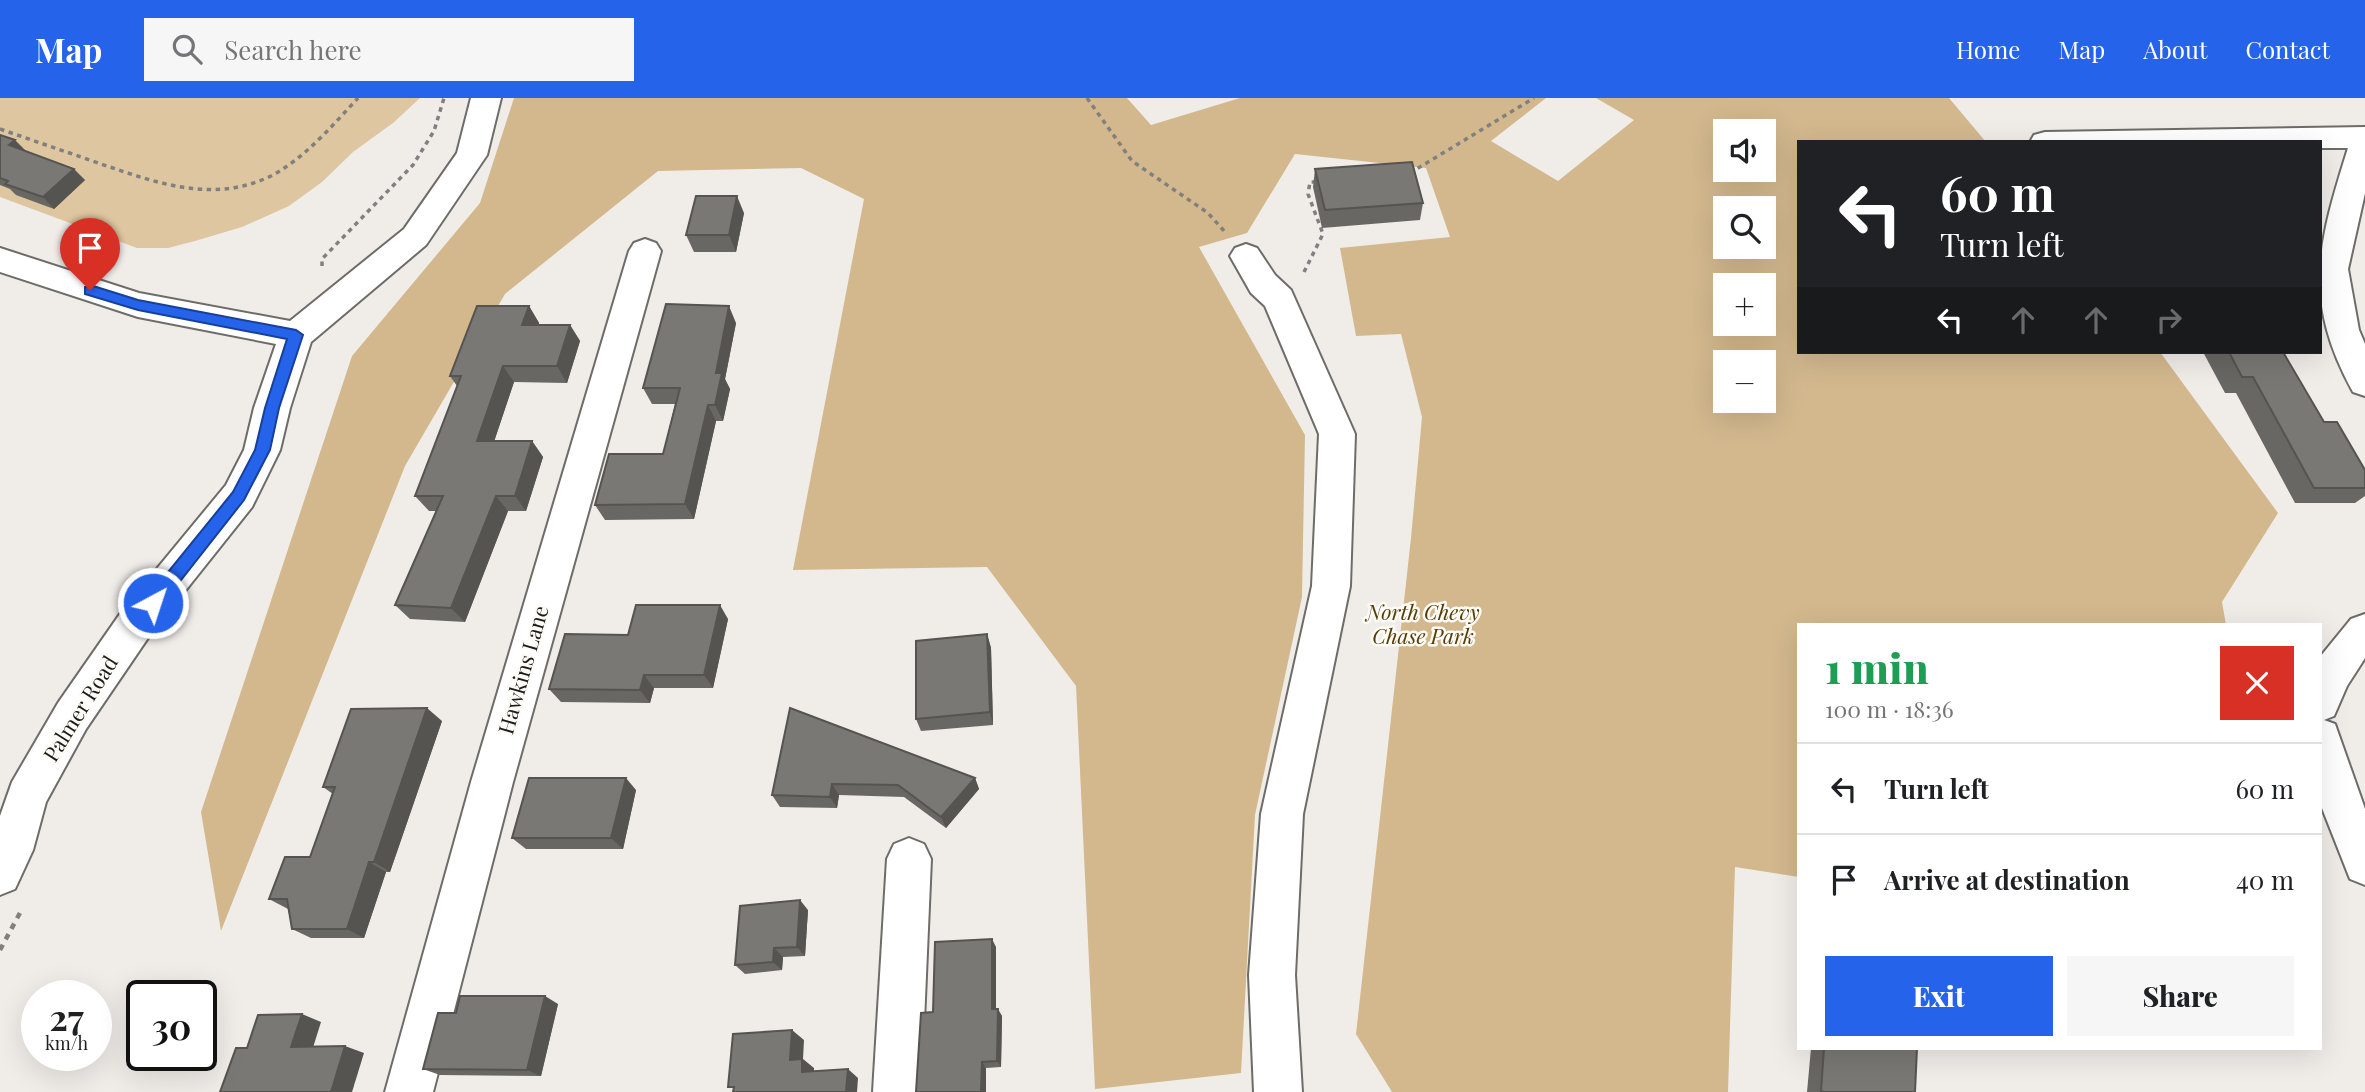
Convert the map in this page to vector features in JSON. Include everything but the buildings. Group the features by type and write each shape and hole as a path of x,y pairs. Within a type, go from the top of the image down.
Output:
{"street":[{"path":"0,260 138,305 296,335 415,237 472,155 486,98"},
{"path":"2205,140 2365,138 2345,208 2332,269 2342,330 2365,383"},
{"name":"Hawkins Lane","path":"409,1092 492,782 645,251"},
{"path":"1255,270 1279,299 1336,434 1331,586 1282,814 1272,975 1278,1092"},
{"name":"Palmer Road","path":"0,874 11,850 27,796 72,716 136,624 239,496 262,450 272,408 296,335"},
{"path":"2322,697 2344,651 2365,631"},
{"path":"2322,746 2326,763 2365,863"},
{"path":"897,1092 909,859"}],"path":[{"path":"0,129 167,187 224,191 272,175 294,159 358,98"},
{"path":"322,272 322,259 413,165 433,131 444,98"},
{"path":"1087,98 1132,161 1208,213 1255,270 1304,273 1323,234 1308,194 1310,182 1323,181"},
{"path":"1403,177 1534,98"}],"shaded area":[{"path":"0,98 420,98 393,123 353,152 322,182 289,206 242,227 195,241 168,248 137,248 0,197"}],"green space":[{"name":"North Chevy Chase Park","path":"514,98 1127,98 1151,125 1240,98 1546,98 1491,141 1558,181 1634,120 1596,98 1949,98 1984,140 1797,140 1797,354 2161,354 2278,513 2222,602 2226,623 1797,623 1797,877 1735,867 1728,1092 1392,1092 1356,1034 1422,417 1401,334 1356,336 1340,248 1450,237 1426,168 1295,154 1247,233 1199,247 1305,435 1302,597 1255,815 1241,1073 1095,1089 1076,686 987,567 793,570 864,199 801,168 658,171 505,294 405,466 221,931 201,812 352,356 480,203"}],"route":[{"path":"90,290 138,305 296,335 272,408 262,450 239,496 153,603"}]}
